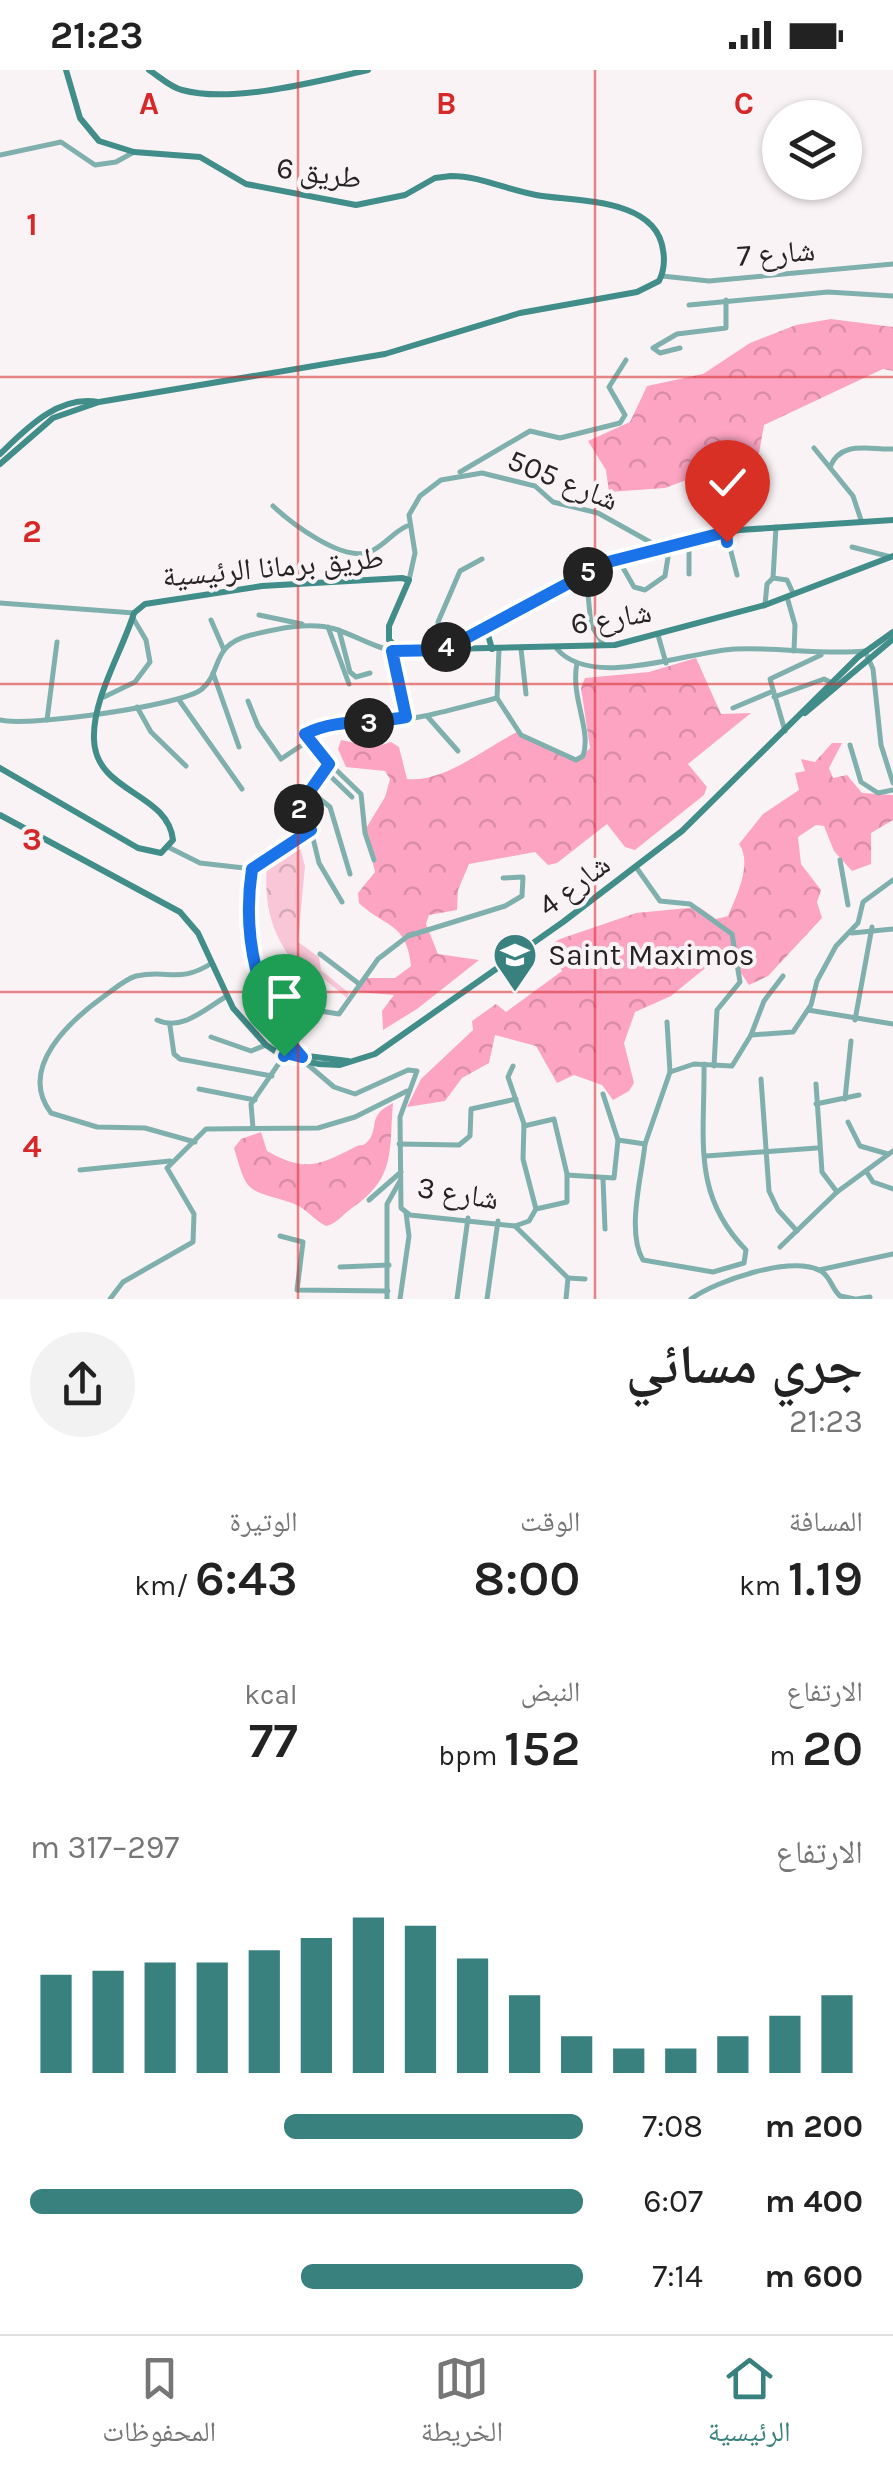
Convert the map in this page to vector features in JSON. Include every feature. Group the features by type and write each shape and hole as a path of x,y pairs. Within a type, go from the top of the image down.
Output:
{"street":[{"name":"طريق 6","path":"66,70 76,108 88,132 105,144 134,152 190,154 246,184 356,205 404,195 435,178 458,176 614,208 649,221 661,240 662,276"},
{"path":"149,70 177,88 204,92 248,90 368,70"},
{"path":"0,156 61,142 95,166 116,162 134,152"},
{"name":"شارع 7","path":"662,276 709,282 893,264"},
{"path":"0,464 53,418 99,402 386,354 539,308 637,292 662,276"},
{"path":"688,305 844,294 893,296"},
{"path":"680,348 657,353 653,348 678,334 726,328 726,300"},
{"path":"458,474 530,431 560,438 620,423 625,415 610,387 626,360"},
{"path":"0,454 49,412 86,400 99,402"},
{"path":"814,448 853,496 861,520"},
{"path":"830,467 835,455 846,449 893,449"},
{"name":"شارع 505","path":"408,526 408,515 426,490 458,474 482,473 524,482 553,502 598,513 659,547"},
{"path":"273,506 305,534 354,552 369,552 408,526 415,553 409,580"},
{"path":"259,615 328,626 392,651 443,650 462,636 586,573 659,547 726,532 893,520"},
{"path":"765,605 766,587 773,578 776,528"},
{"path":"726,532 736,575"},
{"path":"689,539 690,574"},
{"path":"618,559 634,587 645,590 665,576 670,544"},
{"path":"852,547 892,557"},
{"name":"شارع 6","path":"443,650 605,647 765,605 892,557"},
{"path":"443,650 437,627 444,606 462,568 482,558"},
{"path":"586,573 591,624 605,647"},
{"path":"773,578 787,580 795,625 794,651"},
{"name":"طريق برمانا الرئيسية","path":"170,848 173,840 167,819 103,770 94,743 99,712 134,616 162,598 262,586 409,580 388,635 402,652"},
{"path":"0,603 134,616 146,640 150,662 136,682 104,698"},
{"path":"210,620 224,650"},
{"path":"485,624 496,649 497,698 521,735 576,760 583,756 588,739 574,695 577,663"},
{"path":"0,720 47,720 179,700 204,687 224,650 249,636 310,625"},
{"path":"328,626 349,684"},
{"path":"339,630 350,672 356,676 370,673"},
{"path":"658,634 666,662"},
{"path":"462,636 467,649"},
{"name":"شارع 4","path":"0,815 170,904 198,933 243,1023 266,1044 304,1059 350,1061 389,1046 636,867 682,830 867,653 893,636"},
{"path":"47,720 57,642"},
{"path":"521,648 526,694"},
{"path":"558,649 577,663 666,662 724,650 867,653 881,744 893,786 878,793 860,782 850,745"},
{"path":"392,651 406,717"},
{"path":"785,731 772,676 820,656 846,651"},
{"name":"شارع 4","path":"804,714 854,666"},
{"path":"212,670 239,747"},
{"path":"733,708 824,679 832,683"},
{"path":"352,798 304,736 309,731 344,722 427,716 497,698"},
{"path":"179,700 242,789"},
{"path":"248,701 258,726 282,759 308,741"},
{"path":"138,707 151,732 186,766"},
{"path":"427,716 458,751"},
{"path":"326,766 298,808 311,830 319,864 342,902"},
{"path":"326,766 362,794 374,860"},
{"path":"0,768 152,854 170,848 200,863 252,869 311,830"},
{"path":"309,790 330,807 350,874"},
{"path":"840,860 848,905"},
{"path":"636,867 660,901 690,904 732,934 740,980 715,1016 714,1066"},
{"path":"80,1170 170,1161 212,1127 336,1124 409,1090 418,1075 414,1069 363,1093 340,1090 304,1059 272,1019 247,904 252,869"},
{"path":"272,1019 294,1028 304,1025 314,1010 339,1014 378,959 408,936 505,906 522,896 523,877 502,878"},
{"path":"751,1035 790,1034 808,1010 820,974 836,946 850,933 862,906 893,880"},
{"path":"840,910 848,905 862,906"},
{"path":"855,1020 872,928"},
{"path":"850,933 893,929"},
{"path":"320,954 358,983"},
{"path":"195,1142 146,1128 97,1127 51,1113 43,1100 43,1072 55,1037 72,1020 135,976 189,977 212,963"},
{"path":"670,1072 683,1065 735,1064 764,1001 783,976"},
{"path":"170,1026 227,996"},
{"path":"808,1010 893,1024"},
{"path":"157,1020 170,1026"},
{"path":"667,1022 670,1072 645,1144 639,1252 648,1263 718,1272 740,1265 748,1256 714,1212 706,1156 704,1064"},
{"path":"170,1026 174,1051 180,1059 272,1076"},
{"path":"211,1037 251,1051 266,1044"},
{"path":"844,1099 851,1041"},
{"path":"253,1128 249,1108 272,1076 282,1053"},
{"path":"318,1061 325,1078"},
{"path":"513,1066 508,1078 524,1126 523,1159 536,1209"},
{"path":"761,1080 770,1198 798,1231"},
{"path":"816,1084 824,1180 838,1192"},
{"path":"199,1089 255,1100"},
{"name":"شارع 3","path":"409,1090 400,1117 399,1144 401,1208 406,1214 498,1221 515,1226 530,1221 536,1209 567,1202 567,1175"},
{"path":"524,1126 549,1118 558,1132 567,1175 604,1179 616,1173 618,1140 603,1094"},
{"path":"816,1104 860,1095"},
{"path":"399,1144 460,1146 470,1136 471,1109 516,1099"},
{"path":"848,1122 862,1148 891,1152"},
{"path":"618,1140 645,1144"},
{"path":"706,1156 819,1148"},
{"path":"780,1247 838,1192 891,1152"},
{"path":"110,1299 123,1282 193,1242 194,1214 168,1177 170,1161"},
{"path":"866,1172 875,1183 893,1189"},
{"path":"369,1200 401,1175"},
{"path":"280,1236 302,1242 297,1290 387,1295 387,1204 401,1175"},
{"path":"604,1179 605,1229"},
{"path":"400,1299 409,1236 406,1214"},
{"path":"457,1299 468,1218"},
{"path":"488,1299 498,1221"},
{"path":"515,1226 568,1278 585,1279"},
{"path":"691,1299 713,1283 745,1274 819,1270 893,1254"},
{"path":"340,1267 389,1264"},
{"path":"819,1270 840,1296 870,1296"},
{"path":"713,1283 718,1272"},
{"path":"566,1299 568,1278"}],"green space":[{"path":"831,319 893,327 893,371 883,369 764,425 759,453 665,488 609,492 606,470 588,441 630,422 647,386 703,374 750,343 796,325"},
{"path":"696,658 721,714 751,713 688,764 707,787 704,795 635,850 625,847 607,824 557,863 548,865 535,852 469,864 458,890 457,910 429,915 426,924 438,954 479,960 417,1009 383,1030 382,1011 394,995 359,992 357,983 365,978 395,978 411,966 409,952 393,927 359,903 358,893 375,872 365,830 385,797 390,779 385,771 346,767 338,749 341,740 375,747 391,742 399,747 407,779 450,770 517,732 577,761 590,748 581,688 585,678 649,672"},
{"path":"832,743 842,743 829,768 833,778 847,775 862,793 893,795 893,820 871,833 871,864 852,871 834,851 824,826 816,825 798,837 801,864 821,890 817,902 822,918 768,976 749,985 739,970 720,956 671,996 635,1012 624,1043 634,1083 629,1091 613,1100 602,1085 574,1075 557,1083 536,1046 495,1035 489,1063 462,1078 445,1101 407,1107 421,1079 473,1030 472,1021 496,1004 506,1012 562,971 552,953 552,944 560,939 636,913 699,907 716,919 728,916 744,870 739,844 763,814 799,790 795,773 805,771 801,759 815,762"},
{"path":"299,844 305,866 298,942 319,957 321,970 349,993 347,998 318,974 309,984 274,928 267,899 267,862"},
{"path":"393,1103 390,1150 383,1175 366,1197 334,1223 326,1226 297,1205 257,1192 246,1183 234,1148 241,1139 261,1132 267,1151 280,1158 302,1164 322,1162 365,1144 380,1112"}],"place":[{"name":"Saint Maximos","path":"515,993"}],"route":[{"path":"284,1056 286,1053 302,1057 272,1019 259,978 247,904 252,869 311,830 308,818 298,808 329,764 305,734 350,721 377,723 406,717 392,651 444,650 456,640 608,562 726,532 727,542"}]}
